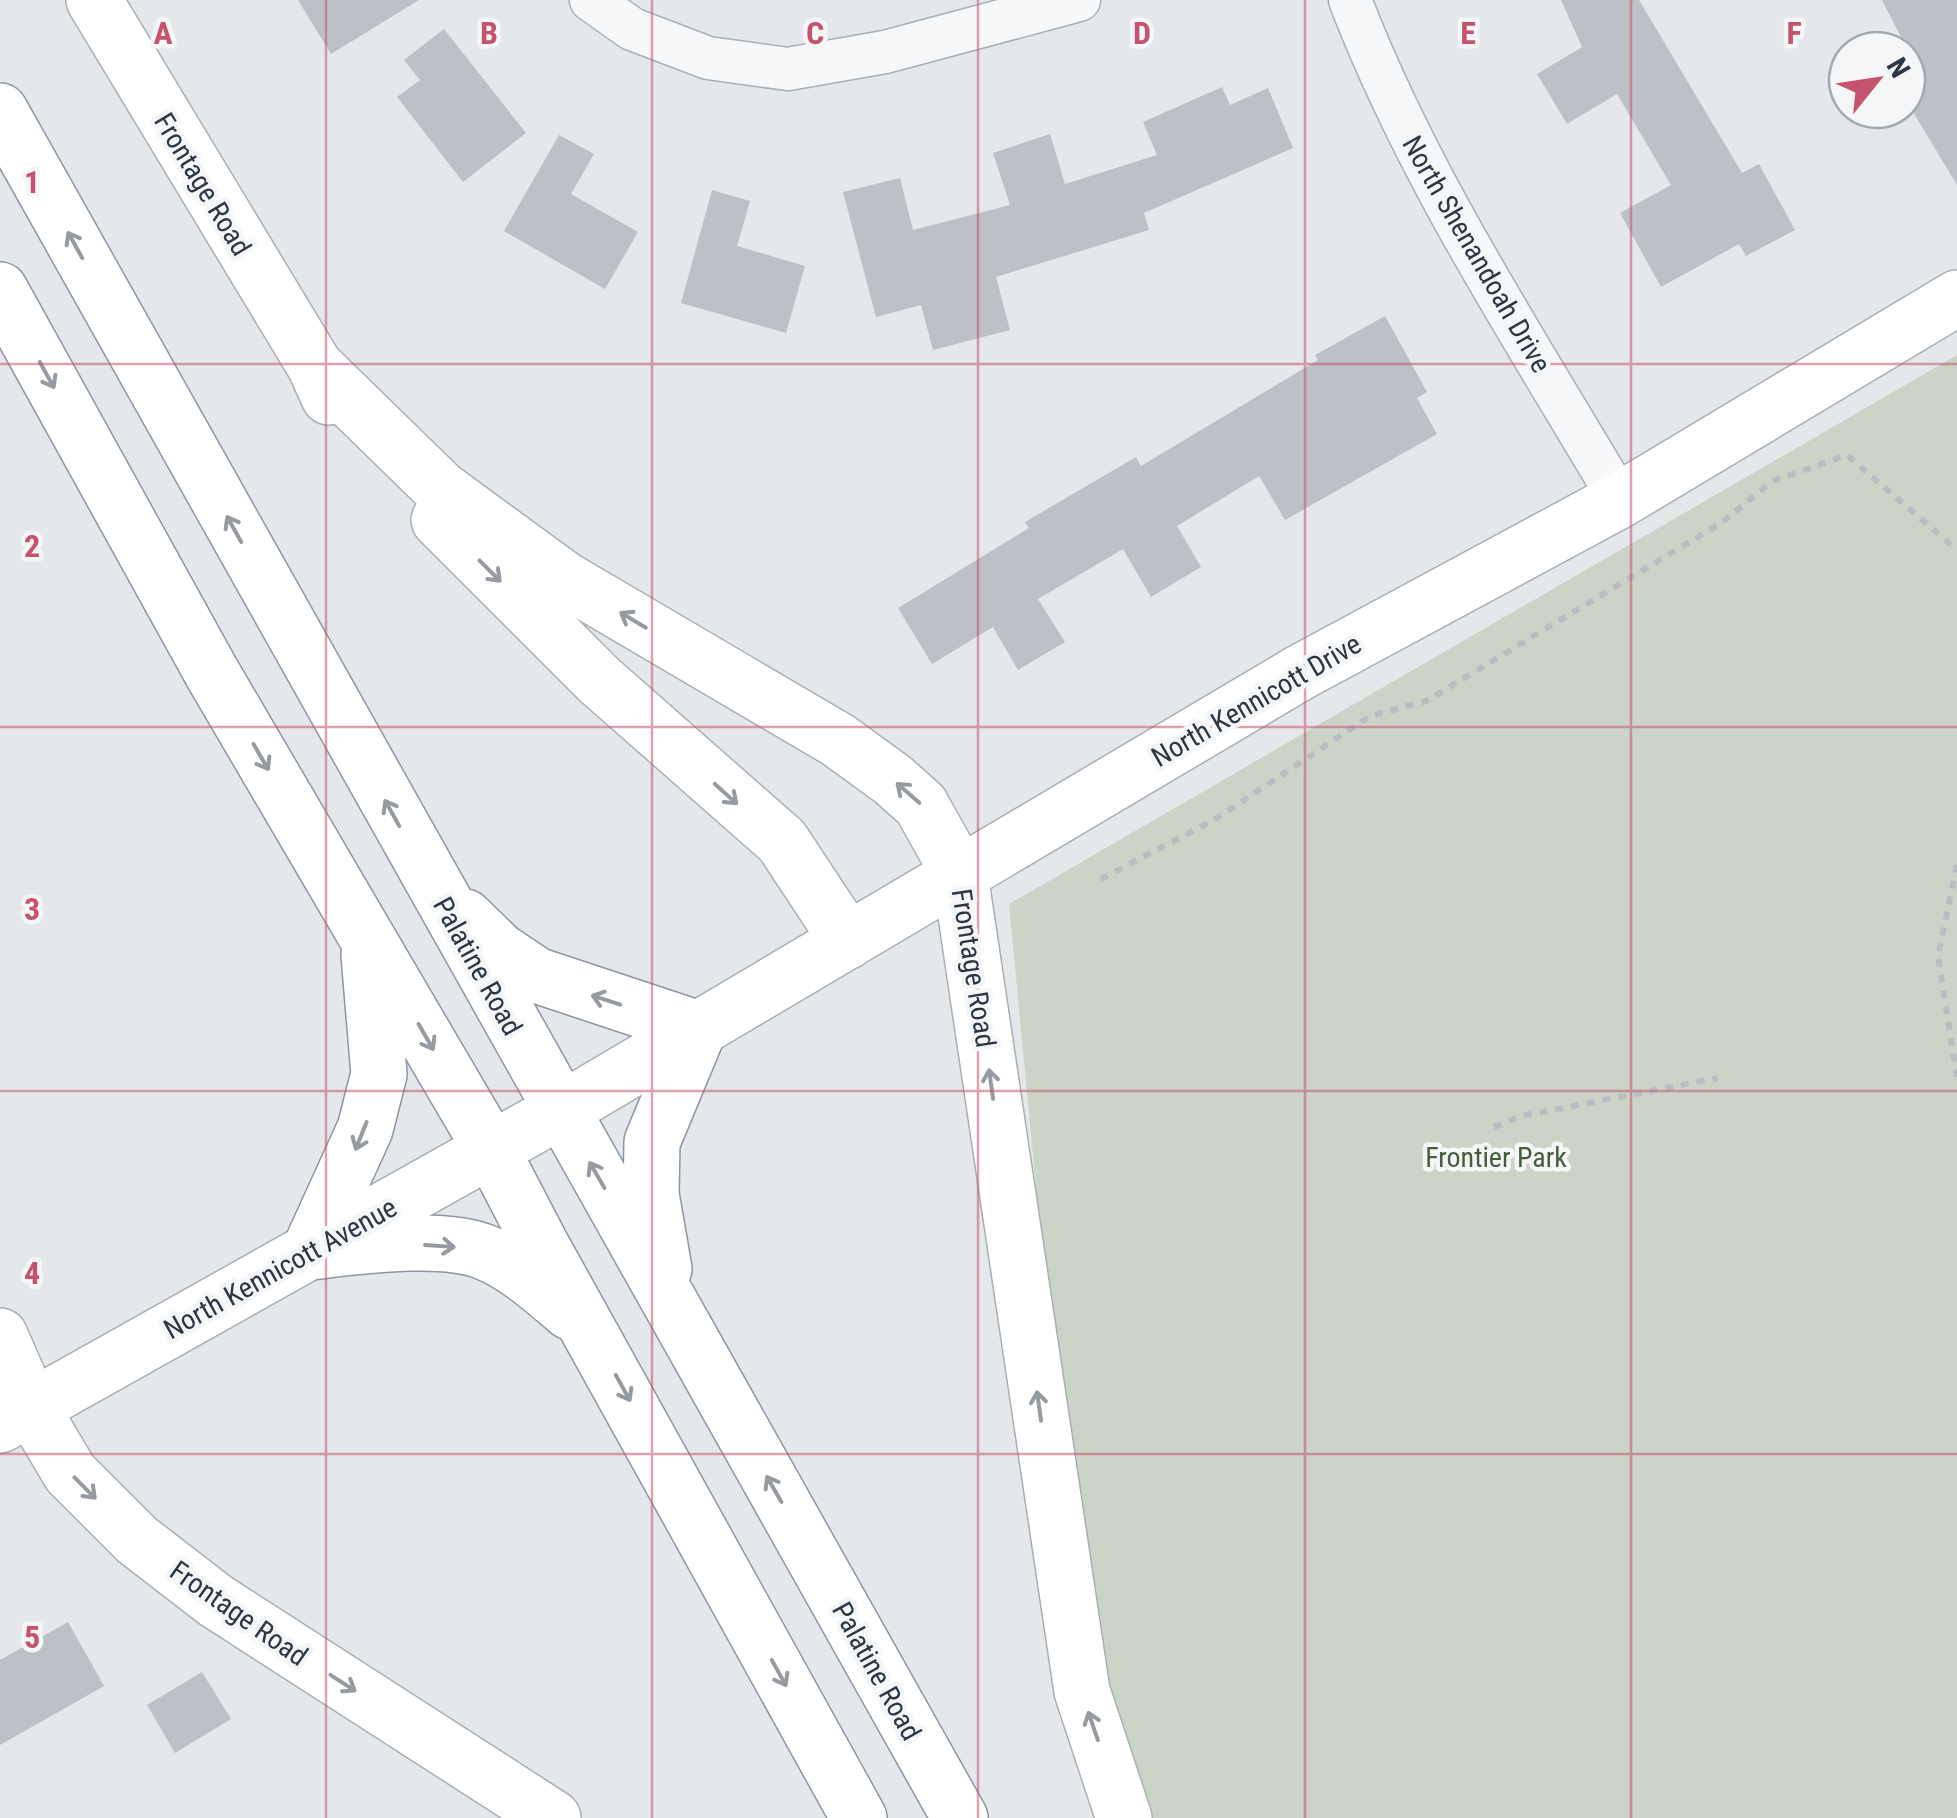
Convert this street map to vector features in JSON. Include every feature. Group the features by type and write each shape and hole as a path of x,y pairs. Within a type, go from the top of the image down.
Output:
{"main road":[{"name":"Frontage Road","path":"94,0 315,366 341,423 598,680 782,841 848,940"},
{"name":"Palatine Road","path":"0,111 960,1818"},
{"path":"0,290 212,673 491,1150 859,1818"},
{"name":"North Kennicott Drive","path":"560,1111 1301,672 1620,500 1957,298"},
{"name":"Frontage Road","path":"315,366 441,488 564,579 838,740 893,780 921,805 960,874 1082,1691 1124,1818"},
{"path":"433,886 500,951 536,976 698,1029 652,1142 651,1194 670,1307"},
{"path":"308,1252 365,1129 379,1074 366,936"},
{"name":"North Kennicott Avenue","path":"16,1416 560,1111"},
{"path":"308,1252 380,1244 452,1246 486,1252 526,1276 589,1327"},
{"name":"Frontage Road","path":"0,1336 16,1416 152,1552 216,1601 552,1818"}],"street":[{"path":"591,0 632,29 708,58 788,69 884,52 1078,0"},
{"name":"North Shenandoah Drive","path":"1350,0 1422,164 1620,500"}],"path":[{"path":"1101,879 1214,820 1370,716 1426,701 1722,523 1773,482 1848,455 1957,550"},
{"path":"1957,865 1938,956 1957,1078"},
{"path":"1494,1127 1522,1116 1718,1078"}],"green space":[{"name":"Frontier Park","path":"1957,355 1957,1818 1148,1818 1108,1701 1047,1303 1009,904"}],"building":[{"path":"298,0 419,0 331,54"},
{"path":"1561,0 1639,0 1742,173 1759,164 1795,230 1746,256 1739,244 1661,287 1620,213 1671,185 1617,94 1567,124 1537,74 1582,47"},
{"path":"1882,0 1957,0 1957,185 1924,130 1927,130 1927,30 1897,30"},
{"path":"444,29 526,133 463,182 397,97 420,80 404,60"},
{"path":"1222,87 1230,105 1268,88 1293,148 1144,213 1149,230 996,277 1010,330 933,350 921,305 876,317 843,192 900,178 913,230 1010,205 993,153 1050,134 1065,184 1157,155 1143,122"},
{"path":"559,135 594,154 571,194 638,232 605,289 504,231"},
{"path":"712,190 750,201 737,246 805,266 786,333 681,303"},
{"path":"1385,316 1427,392 1417,398 1437,434 1285,520 1259,476 1177,526 1201,567 1151,597 1123,549 1038,599 1065,642 1018,670 993,627 932,664 898,608 1029,528 1025,522 1136,457 1141,466 1318,360 1315,355"},
{"path":"68,1622 104,1686 0,1745 0,1660"},
{"path":"202,1672 231,1719 175,1753 147,1705"}]}
